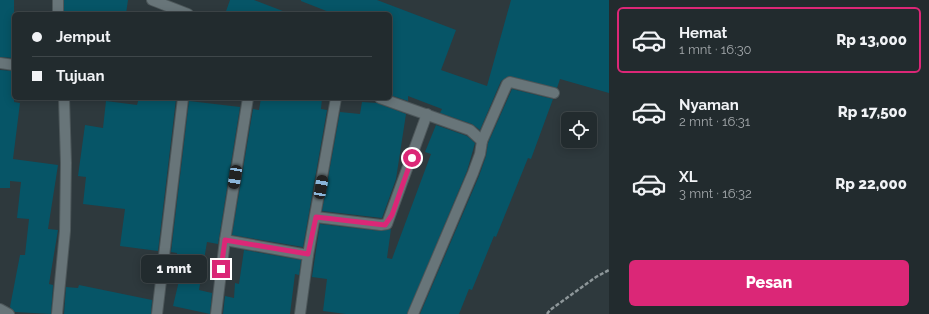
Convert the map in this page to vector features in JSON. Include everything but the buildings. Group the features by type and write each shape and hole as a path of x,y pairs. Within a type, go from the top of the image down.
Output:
{"street":[{"path":"58,0 58,12"},
{"path":"152,0 183,12"},
{"path":"0,62 12,65"},
{"path":"413,314 473,173 480,154 482,141 507,84 510,82 554,93"},
{"path":"57,314 65,231 66,163 64,100"},
{"path":"157,314 183,100"},
{"path":"216,314 225,240 248,100"},
{"path":"300,314 308,254 316,217 336,100"},
{"path":"386,100 470,130 482,141"},
{"path":"316,217 381,225 387,224 392,215 427,114"},
{"path":"225,240 308,254"},
{"path":"0,309 9,314"}],"path":[{"path":"547,314 550,310 596,276 609,270"}],"route":[{"path":"221,269 225,240 308,254 316,217 385,225 388,223 392,215 412,158"}]}
